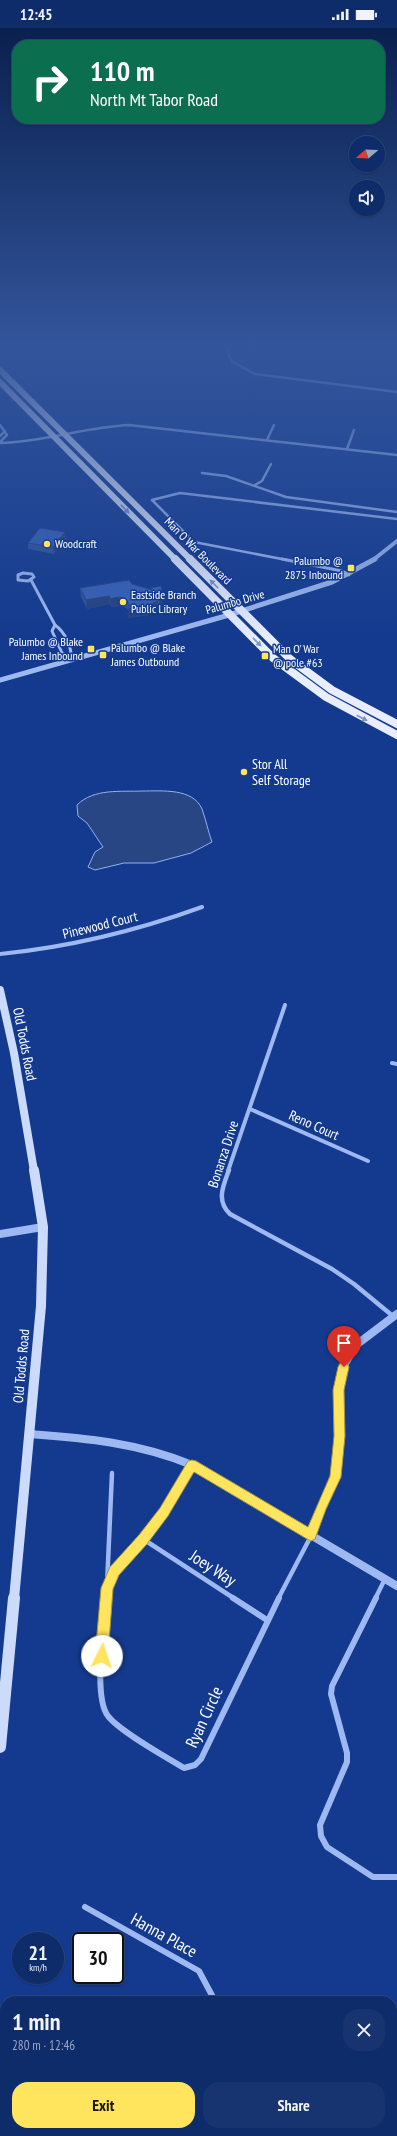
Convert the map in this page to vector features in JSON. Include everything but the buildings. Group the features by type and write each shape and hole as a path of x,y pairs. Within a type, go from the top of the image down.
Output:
{"main road":[{"name":"Man O War Boulevard","path":"60,442 273,658 300,679 363,718 397,735"},
{"name":"Man O War Boulevard","path":"72,442 279,649 310,675 356,703 397,724"},
{"name":"Old Todds Road","path":"0,991 15,1060 43,1228 41,1306 0,1747"}],"street":[{"path":"0,443 16,442"},
{"path":"288,442 397,455"},
{"path":"347,449 349,442"},
{"path":"255,485 262,481 270,464"},
{"path":"202,473 226,476 286,497 397,512"},
{"path":"349,575 342,571 194,542 152,500 180,493 397,519"},
{"name":"Palumbo Drive","path":"0,680 229,615 332,582 349,575 380,556 397,541"},
{"path":"30,573 34,577 31,580 21,581 17,577 20,574 30,573"},
{"path":"31,580 39,592 55,625 61,629 72,651 71,659 62,653 52,630 55,625"},
{"name":"Pinewood Court","path":"0,954 43,949 104,938 202,907"},
{"name":"Bonanza Drive","path":"285,1005 222,1190 221,1205 226,1212 332,1269 396,1316"},
{"path":"392,1063 397,1064"},
{"name":"Reno Court","path":"250,1109 368,1161"},
{"path":"0,1234 43,1228"},
{"path":"311,1535 321,1507 335,1477 340,1436 338,1390 344,1367 356,1345 396,1316"},
{"path":"29,1434 121,1441 172,1456 192,1465 397,1586"},
{"name":"Ryan Circle","path":"107,1588 115,1571 164,1512 192,1465"},
{"name":"Ryan Circle","path":"112,1473 107,1588 100,1685 103,1708 108,1717 118,1726 184,1768 195,1765 201,1759 267,1620 311,1535"},
{"name":"Joey Way","path":"143,1539 267,1620"},
{"path":"385,1579 332,1686 331,1694 347,1754 346,1762 320,1825 321,1836 327,1847 373,1876 397,1877"},
{"name":"Hanna Place","path":"85,1906 199,1971 213,1996"}],"water":[{"path":"117,791 159,791 184,794 192,797 198,802 202,809 212,842 191,853 154,863 124,863 95,870 88,867 95,852 103,847 87,823 78,816 77,805 91,796 100,793"}],"place":[{"name":"Woodcraft","path":"47,544"},
{"name":"Palumbo @ 2875 Inbound","path":"351,568"},
{"name":"Eastside Branch Public Library","path":"123,602"},
{"name":"Palumbo @ Blake James Inbound","path":"91,649"},
{"name":"Palumbo @ Blake James Outbound","path":"103,655"},
{"name":"Man O' War @ pole #63","path":"265,656"},
{"name":"Stor All Self Storage","path":"244,772"}],"route":[{"path":"102,1656 107,1588 115,1571 164,1512 192,1465 311,1535 321,1507 335,1477 340,1436 338,1390 344,1367"}]}
